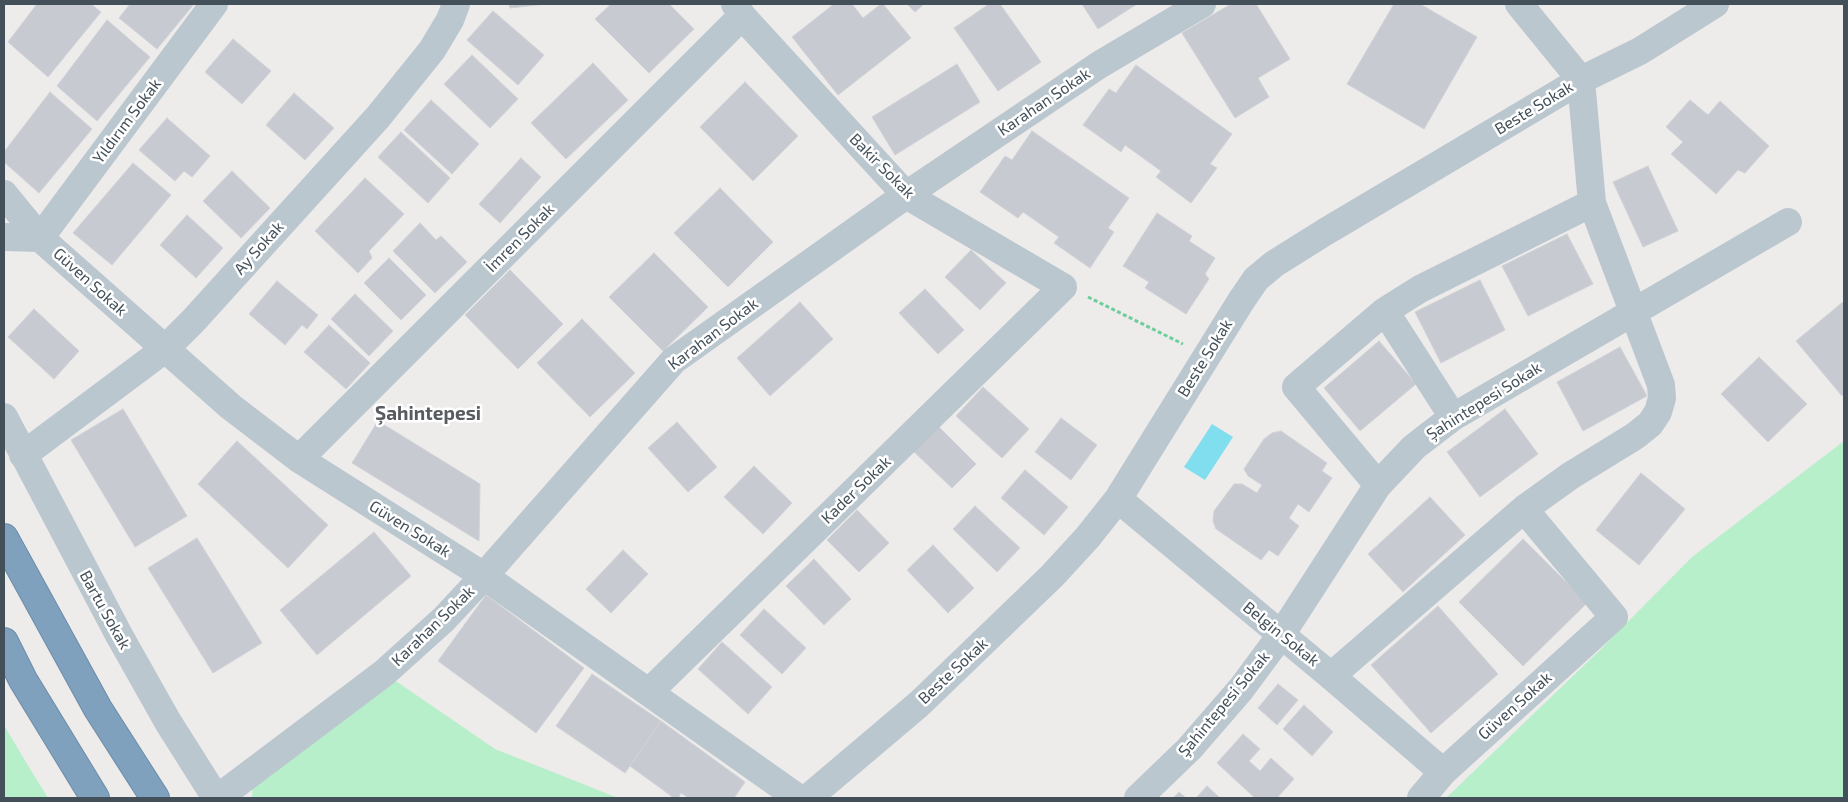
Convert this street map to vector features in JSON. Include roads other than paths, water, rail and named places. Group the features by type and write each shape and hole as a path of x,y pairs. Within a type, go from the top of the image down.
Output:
{"highway":[{"path":"4,538 98,708 155,798"},
{"path":"4,642 23,680 94,798"}],"street":[{"name":"Yıldırım Sokak","path":"40,238 214,4"},
{"name":"Ay Sokak","path":"23,455 165,349 193,321 378,117 432,50 450,20 456,4"},
{"name":"Karahan Sokak","path":"217,798 384,674 444,619 674,360 906,195 1099,65 1202,4"},
{"path":"1518,4 1581,80 1640,52 1715,4"},
{"name":"Bakir Sokak","path":"739,10 906,195 1063,287"},
{"name":"İmren Sokak","path":"299,459 739,10"},
{"name":"Beste Sokak","path":"808,798 919,704 1052,576 1087,538 1118,499 1256,279 1274,264 1581,80 1592,202 1661,385 1662,398 1658,412 1650,424 1635,436 1570,476 1524,509 1332,676"},
{"name":"Güven Sokak","path":"4,194 40,238 231,407 299,459 484,576 798,798"},
{"path":"1378,485 1296,387 1385,311 1420,289 1592,202"},
{"name":"Şahintepesi Sokak","path":"1138,798 1189,749 1235,696 1281,635 1378,485 1414,447 1453,416 1788,222"},
{"path":"4,237 40,238"},
{"name":"Kader Sokak","path":"649,692 1063,287"},
{"path":"1385,311 1453,416"},
{"name":"Bartu Sokak","path":"4,417 119,636 168,722 217,798"},
{"name":"Belgin Sokak","path":"1118,499 1332,676 1442,772"},
{"name":"Güven Sokak","path":"1421,798 1442,772 1614,618 1524,509"}],"water":[{"path":"1212,424 1233,437 1205,480 1184,467"}],"district":[{"name":"Şahintepesi","path":"428,414"}]}
